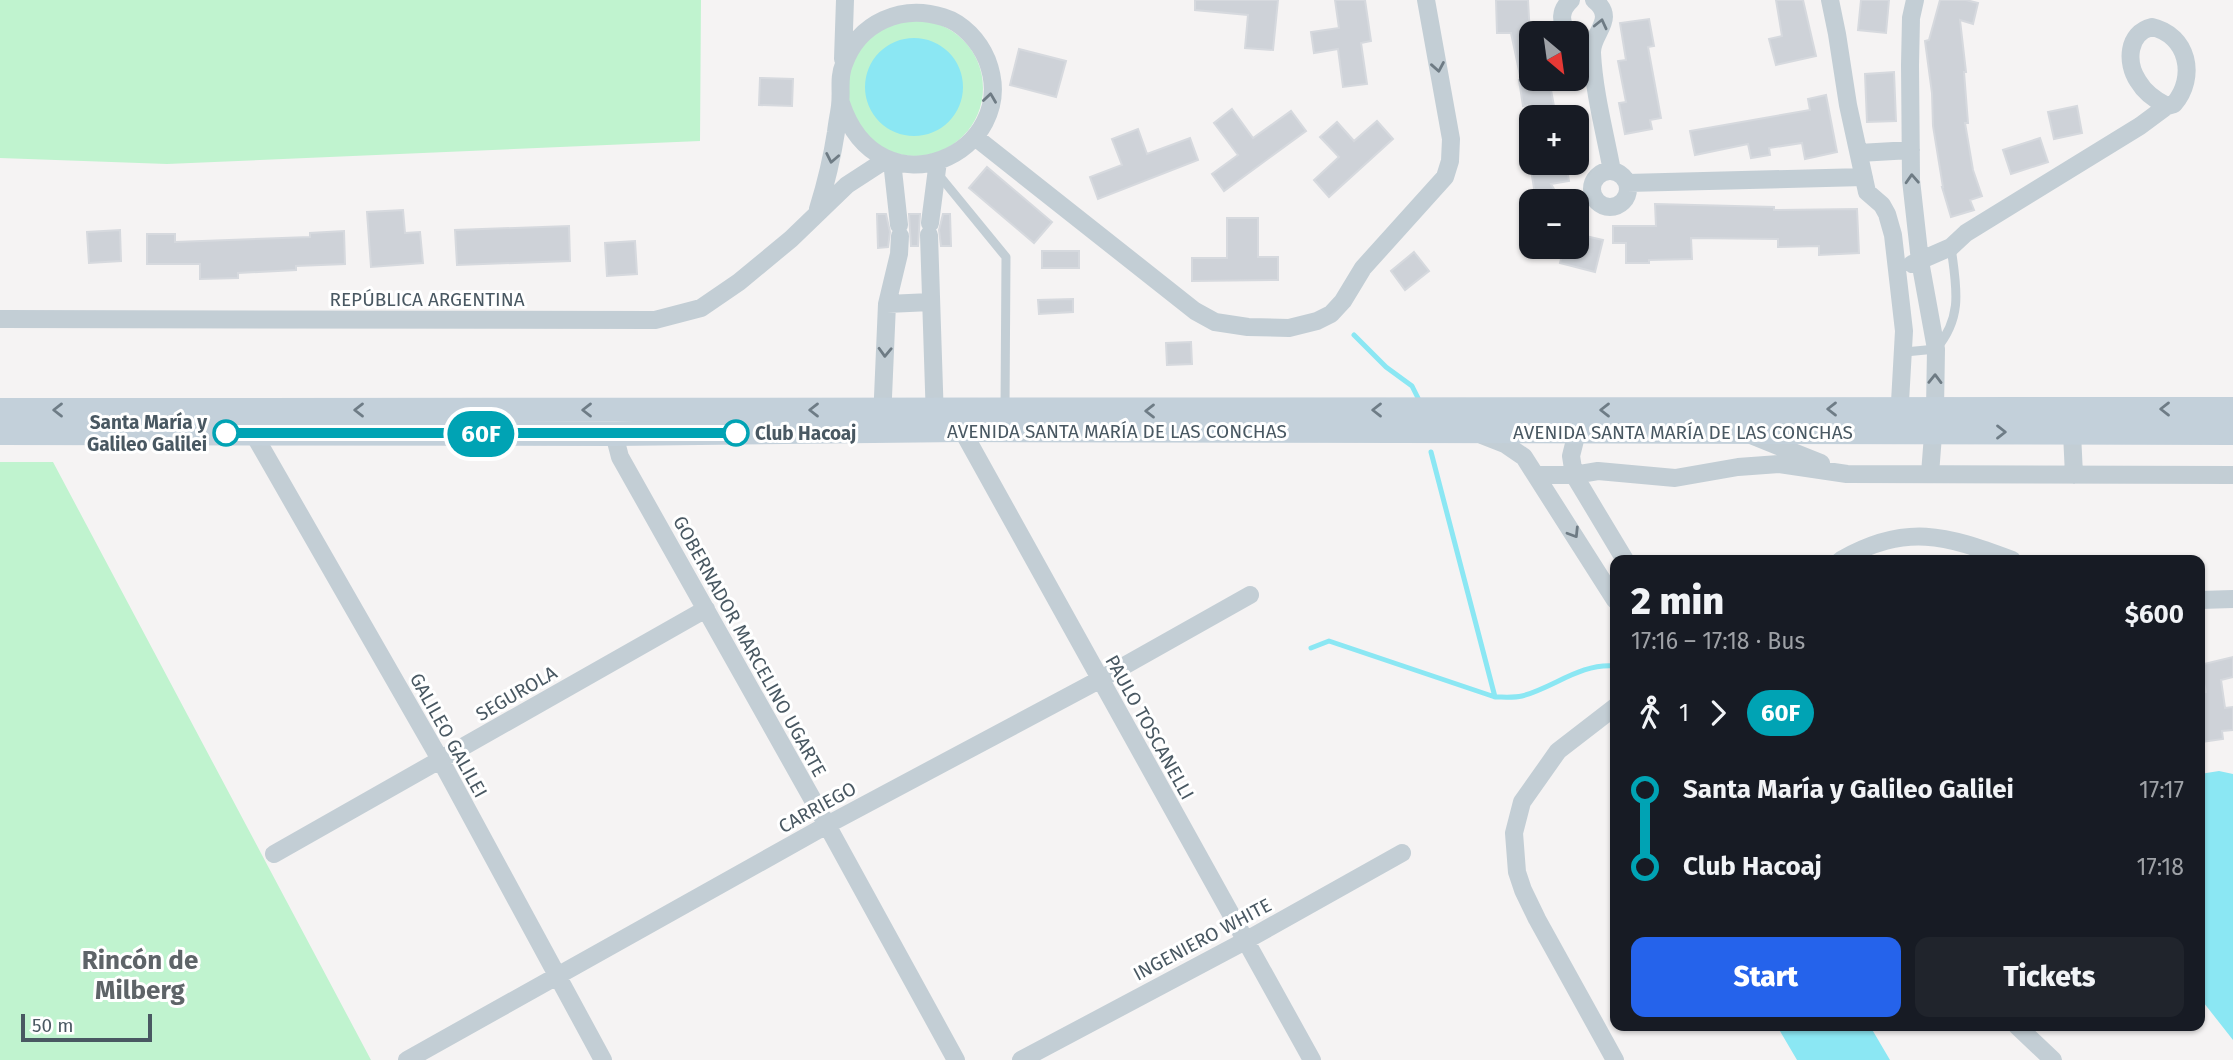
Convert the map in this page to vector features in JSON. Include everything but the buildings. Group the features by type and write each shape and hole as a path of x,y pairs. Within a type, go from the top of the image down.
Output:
{"main road":[{"name":"AVENIDA SANTA MARÍA DE LAS CONCHAS","path":"945,425 1005,411 1934,420 2233,408"},
{"name":"AVENIDA SANTA MARÍA DE LAS CONCHAS","path":"0,410 882,420 945,425 1473,432 1740,430 1899,420"},
{"name":"AVENIDA SANTA MARÍA DE LAS CONCHAS","path":"0,433 614,434 794,438 882,420"},
{"name":"AVENIDA SANTA MARÍA DE LAS CONCHAS","path":"1934,420 2072,433 2233,433"}],"street":[{"path":"845,0 843,65 839,84 846,121 870,150 889,160 938,167"},
{"path":"928,0 968,32 983,50 991,71 993,94 987,117 975,137 938,167 929,255 931,302 945,425"},
{"path":"975,137 1195,310 1215,322 1248,327 1289,328 1317,321 1331,314 1343,301 1363,268 1445,177 1450,161 1451,139 1426,0"},
{"path":"1562,21 1563,12 1571,0"},
{"path":"1594,0 1601,7 1604,19 1592,50 1612,171"},
{"path":"1830,0 1867,192 1882,205 1887,214 1897,267 1905,352 1899,420"},
{"path":"1915,0 1910,41 1914,209 1920,261 1936,349 1930,474"},
{"path":"843,65 852,46 867,29 886,18 906,12 928,12 949,19"},
{"name":"REPÚBLICA ARGENTINA","path":"817,212 828,175 841,103"},
{"path":"1897,267 1920,261 1951,247 1966,233 2140,126 2167,106"},
{"path":"1859,153 1911,150"},
{"path":"882,420 887,304 899,238 889,160"},
{"name":"REPÚBLICA ARGENTINA","path":"0,319 655,320 701,308 739,282 791,239 847,185 889,160"},
{"path":"1612,171 1627,183 1628,192 1618,205 1606,206 1598,203 1594,197 1592,185 1604,172 1612,171"},
{"path":"1627,183 1864,177"},
{"path":"1887,214 1914,209"},
{"path":"899,238 929,255"},
{"path":"887,304 931,302"},
{"name":"PAULO TOSCANELLI","path":"945,425 1099,680 1311,1060"},
{"path":"1740,430 1847,474"},
{"path":"1473,432 1505,444 1524,457 1538,475 1610,592"},
{"path":"1577,432 1570,456 1574,475 1622,555"},
{"name":"GALILEO GALILEI","path":"253,433 441,761 603,1060"},
{"path":"2072,433 2074,475"},
{"name":"GOBERNADOR MARCELINO UGARTE","path":"614,434 620,457 956,1060"},
{"path":"1538,475 1574,475 1598,471 1675,478 1738,467 1779,464 1847,474 2233,475"},
{"path":"1849,555 1879,542 1900,536 1918,535 1967,544 1998,555"},
{"name":"CARRIEGO","path":"407,1060 827,825 1099,680 1250,595"},
{"path":"2205,600 2233,599"},
{"name":"SEGUROLA","path":"274,854 706,609"},
{"path":"1610,711 1558,751 1522,802 1514,832 1517,872 1523,890 1615,1060"},
{"name":"INGENIERO WHITE","path":"1021,1060 1245,941 1402,853"},
{"path":"2022,1031 2053,1060"}],"lane":[{"path":"938,167 1006,257 1005,411"},
{"path":"1905,352 1936,349 1952,324 1958,297 1951,247"}],"green space":[{"path":"0,0 701,0 700,141 167,164 0,158"},
{"path":"915,20 941,25 963,40 978,62 983,88 978,114 963,136 941,151 915,156 889,151 867,136 852,114 847,88 852,62 867,40 889,25"},
{"path":"0,462 53,462 371,1060 0,1060"}],"water":[{"path":"914,38 933,42 949,52 959,68 963,87 959,106 949,122 933,132 914,136 895,132 879,122 869,106 865,87 869,68 879,52 895,42"},
{"path":"2219,771 2233,774 2233,1040 2205,1004 2205,773"},
{"path":"1780,1031 1873,1031 1890,1060 1797,1060"}],"waterway":[{"path":"1354,335 1386,367 1412,386 1418,398"},
{"path":"1311,648 1329,641 1495,697 1431,452"},
{"path":"1495,697 1522,696 1590,668 1610,666"}],"bus line":[{"name":"60F","path":"226,433 736,433"}],"place":[{"name":"Santa María y Galileo Galilei","path":"226,433"},
{"name":"Club Hacoaj","path":"736,433"}],"district":[{"name":"Rincón de Milberg","path":"140,975"}]}
